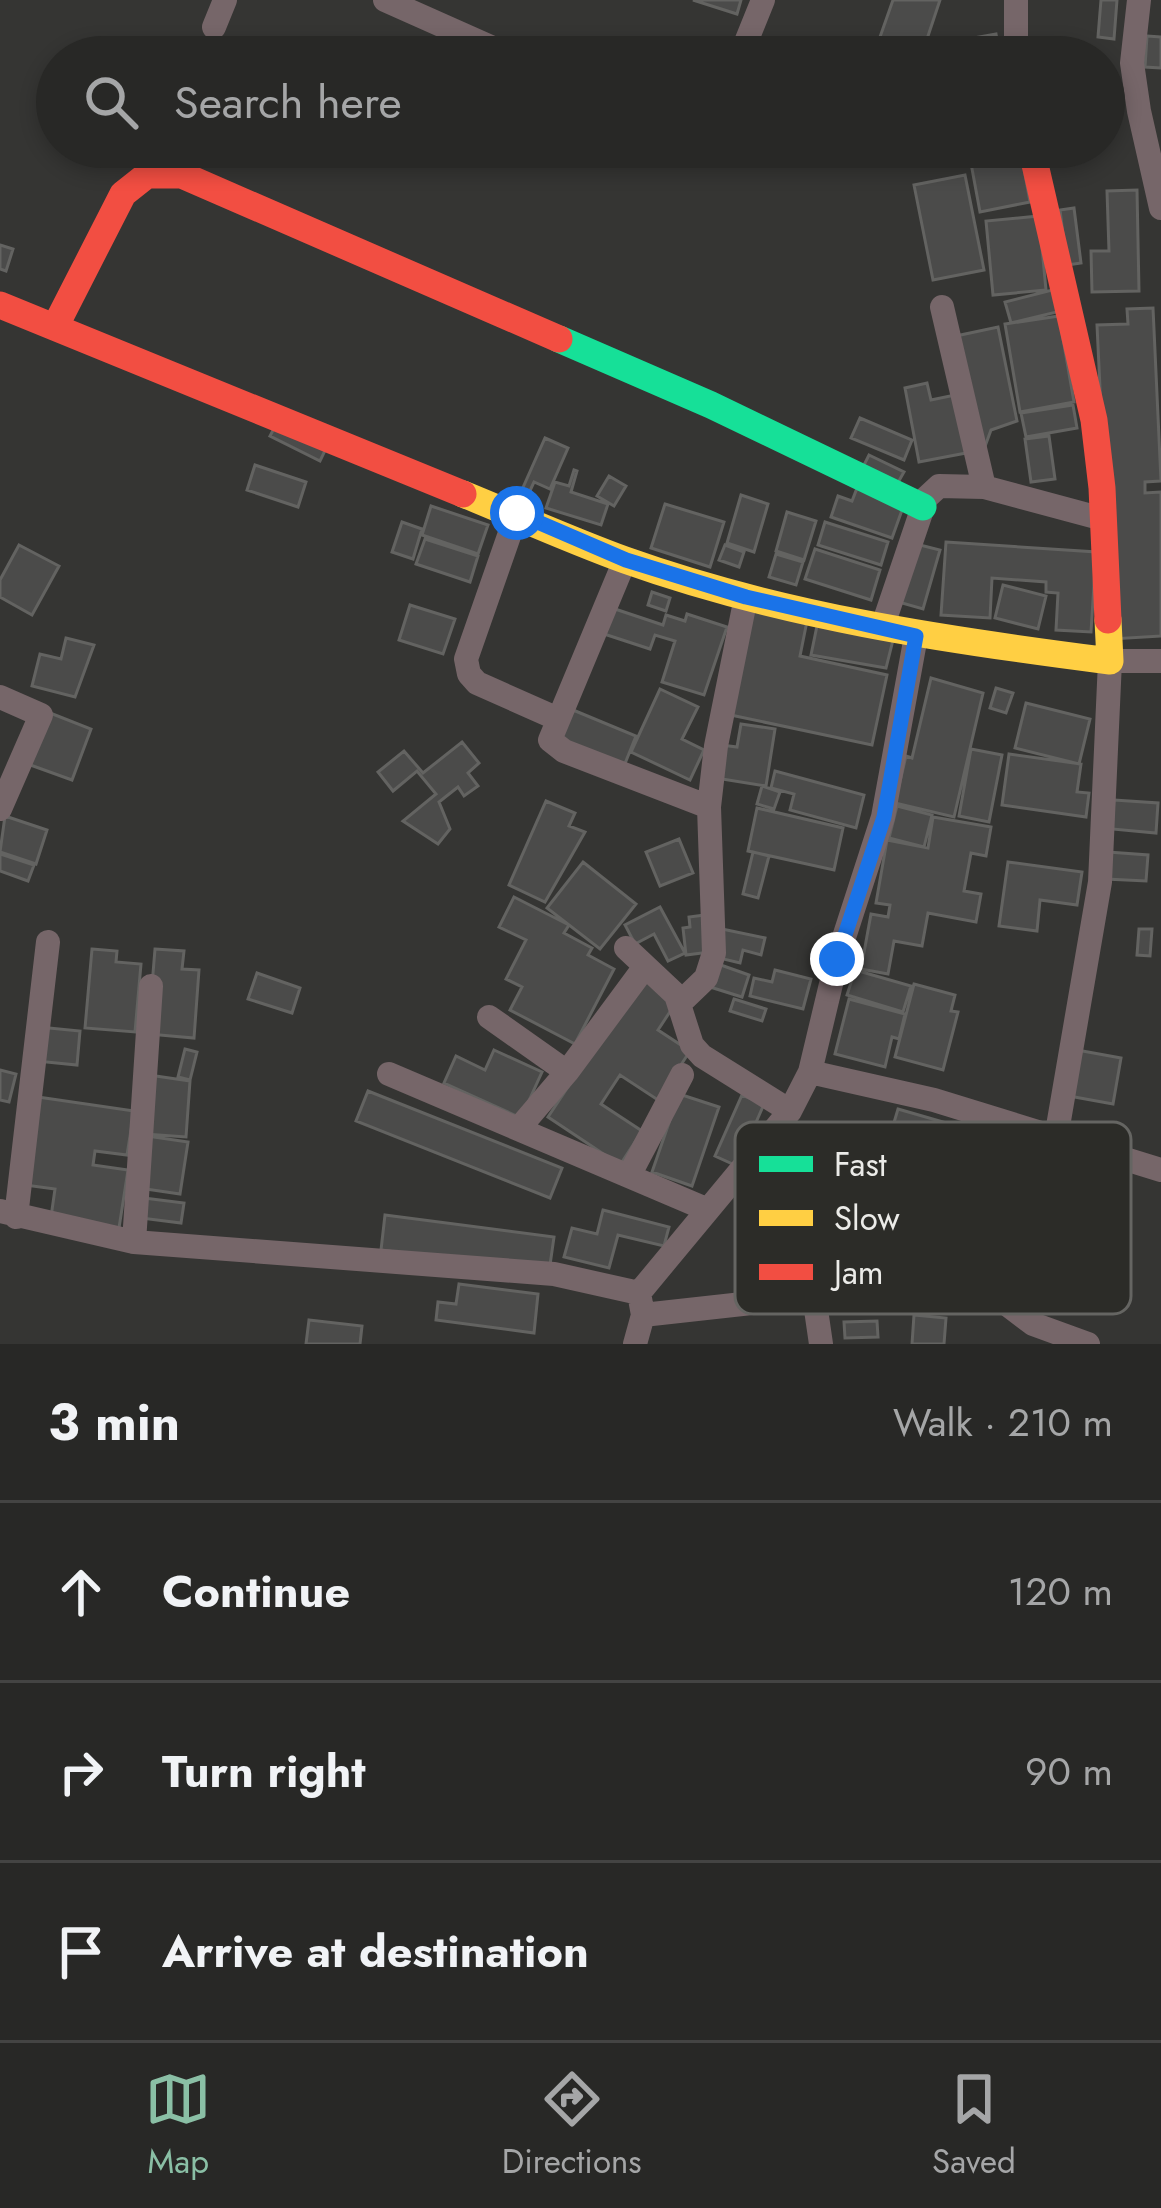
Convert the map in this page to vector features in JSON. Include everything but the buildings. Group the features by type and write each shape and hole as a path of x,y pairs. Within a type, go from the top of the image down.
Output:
{"street":[{"path":"214,28 225,0"},
{"path":"385,0 466,36"},
{"path":"748,36 763,0"},
{"path":"1016,0 1016,36"},
{"path":"1139,0 1132,63 1161,208"},
{"path":"1036,168 1094,420 1110,661 1100,882 1059,1122"},
{"path":"55,327 123,194 147,175 182,175 711,405 923,507"},
{"path":"0,305 626,560 746,597 916,636 1110,661 1161,661"},
{"path":"942,307 984,487"},
{"path":"882,628 926,498 939,486 984,487 1103,519"},
{"path":"517,513 466,659 469,674 477,682 558,718"},
{"path":"626,560 551,735 553,745 709,806"},
{"path":"680,1003 706,978 714,952 709,806 746,597"},
{"path":"782,1122 810,1072 837,959 884,817 916,636"},
{"path":"0,697 41,715 0,809"},
{"path":"48,943 8,1214 134,1242 554,1274 639,1320 735,1312"},
{"path":"626,948 676,995 692,1045 702,1056 790,1112"},
{"path":"520,1127 644,968"},
{"path":"134,1242 151,986"},
{"path":"489,1017 567,1072"},
{"path":"810,1072 934,1100 1005,1122"},
{"path":"389,1074 706,1209"},
{"path":"630,1174 682,1075"},
{"path":"1131,1161 1161,1170"},
{"path":"639,1320 706,1209 735,1177"},
{"path":"816,1314 821,1344"},
{"path":"1019,1314 1033,1324 1088,1344"}],"traffic: fast":[{"path":"559,339 711,405 923,507"}],"traffic: slow":[{"path":"463,494 684,580 864,624 1110,661 1108,620"}],"traffic: jam":[{"path":"1036,168 1094,420 1108,620"},
{"path":"55,327 123,194 147,175 182,175 559,339"},
{"path":"0,305 463,494"}],"route":[{"path":"517,513 626,560 746,597 916,636 884,817 837,959"}]}
